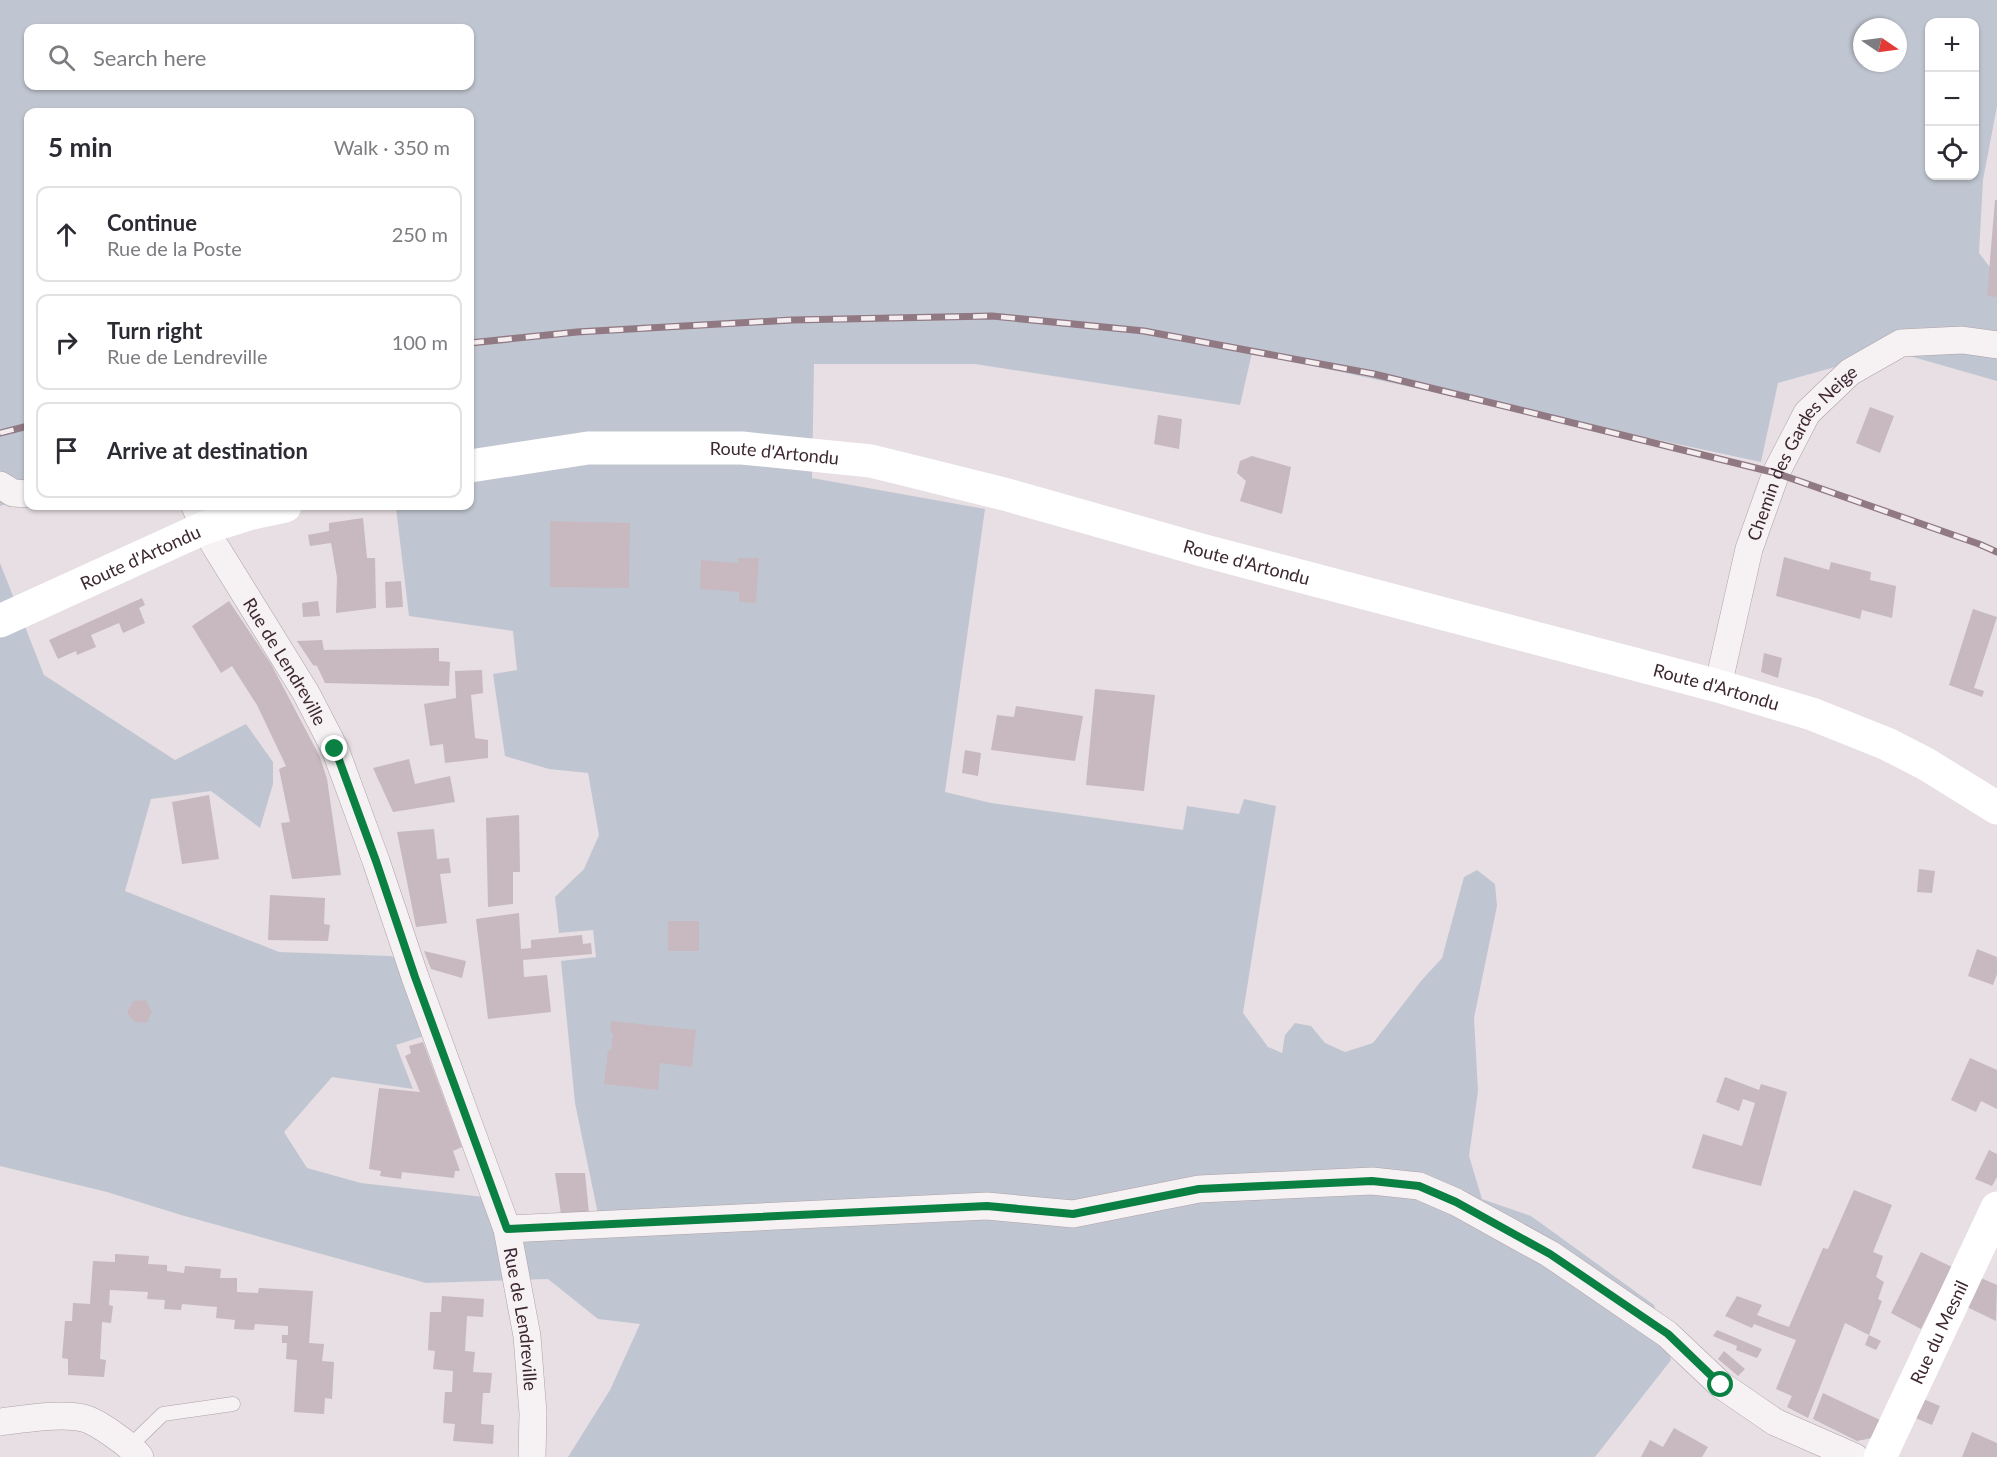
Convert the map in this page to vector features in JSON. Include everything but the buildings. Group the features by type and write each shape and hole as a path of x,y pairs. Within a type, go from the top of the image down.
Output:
{"main road":[{"name":"Route d'Artondu","path":"474,465 599,448 742,448 872,461 1004,494 1205,551 1718,686 1812,714 1887,744 1926,764 1997,808"},
{"name":"Route d'Artondu","path":"0,621 200,517 266,510"},
{"name":"Rue du Mesnil","path":"1880,1457 1997,1209"}],"street":[{"name":"Chemin des Gardes Neige","path":"1718,686 1749,549 1776,473 1807,413 1850,372 1900,343 1962,340 1997,345"},
{"path":"0,485 13,493 24,494"},
{"name":"Rue de Lendreville","path":"200,517 306,693 335,749 507,1229 527,1336 533,1413 532,1457"},
{"path":"507,1229 987,1206 1073,1214 1199,1189 1372,1181 1419,1186 1456,1202 1550,1254 1668,1334 1721,1385 1775,1422 1855,1457"},
{"path":"0,1422 42,1417 85,1418 135,1451"}],"lane":[{"path":"135,1451 163,1414 233,1404"}],"shaded area":[{"path":"0,0 1997,0 1997,106 1983,180 1979,253 1992,270 1997,288 1997,381 1892,351 1778,383 1761,462 1252,353 1240,405 975,364 814,364 812,478 985,509 945,792 991,803 1183,830 1187,806 1239,814 1244,799 1276,806 1243,1013 1268,1047 1282,1053 1285,1035 1295,1023 1311,1026 1325,1043 1345,1052 1373,1043 1421,981 1442,958 1464,877 1477,870 1495,884 1497,906 1474,1018 1478,1091 1469,1156 1482,1199 1531,1216 1654,1305 1671,1360 1595,1457 568,1457 610,1390 640,1324 598,1319 548,1279 426,1283 181,1215 107,1192 0,1166 0,563 44,675 175,760 246,724 273,762 273,784 260,828 211,791 151,799 125,891 279,952 391,956 421,973 424,1036 396,1045 413,1089 332,1077 284,1132 307,1168 361,1183 510,1200 512,1225 599,1219 575,1103 561,961 596,957 593,930 559,933 555,897 584,869 599,835 588,773 549,769 505,756 493,674 517,670 513,631 409,616 396,510 474,510 474,108 24,108 24,498 0,506"}],"railway":[{"path":"474,343 577,332 792,320 992,316 1144,331 1374,374 1776,473 1997,552"},
{"path":"0,433 24,427"}],"route":[{"path":"335,749 507,1229 987,1206 1073,1214 1199,1189 1372,1181 1419,1186 1456,1202 1550,1254 1668,1334 1721,1385"}]}
